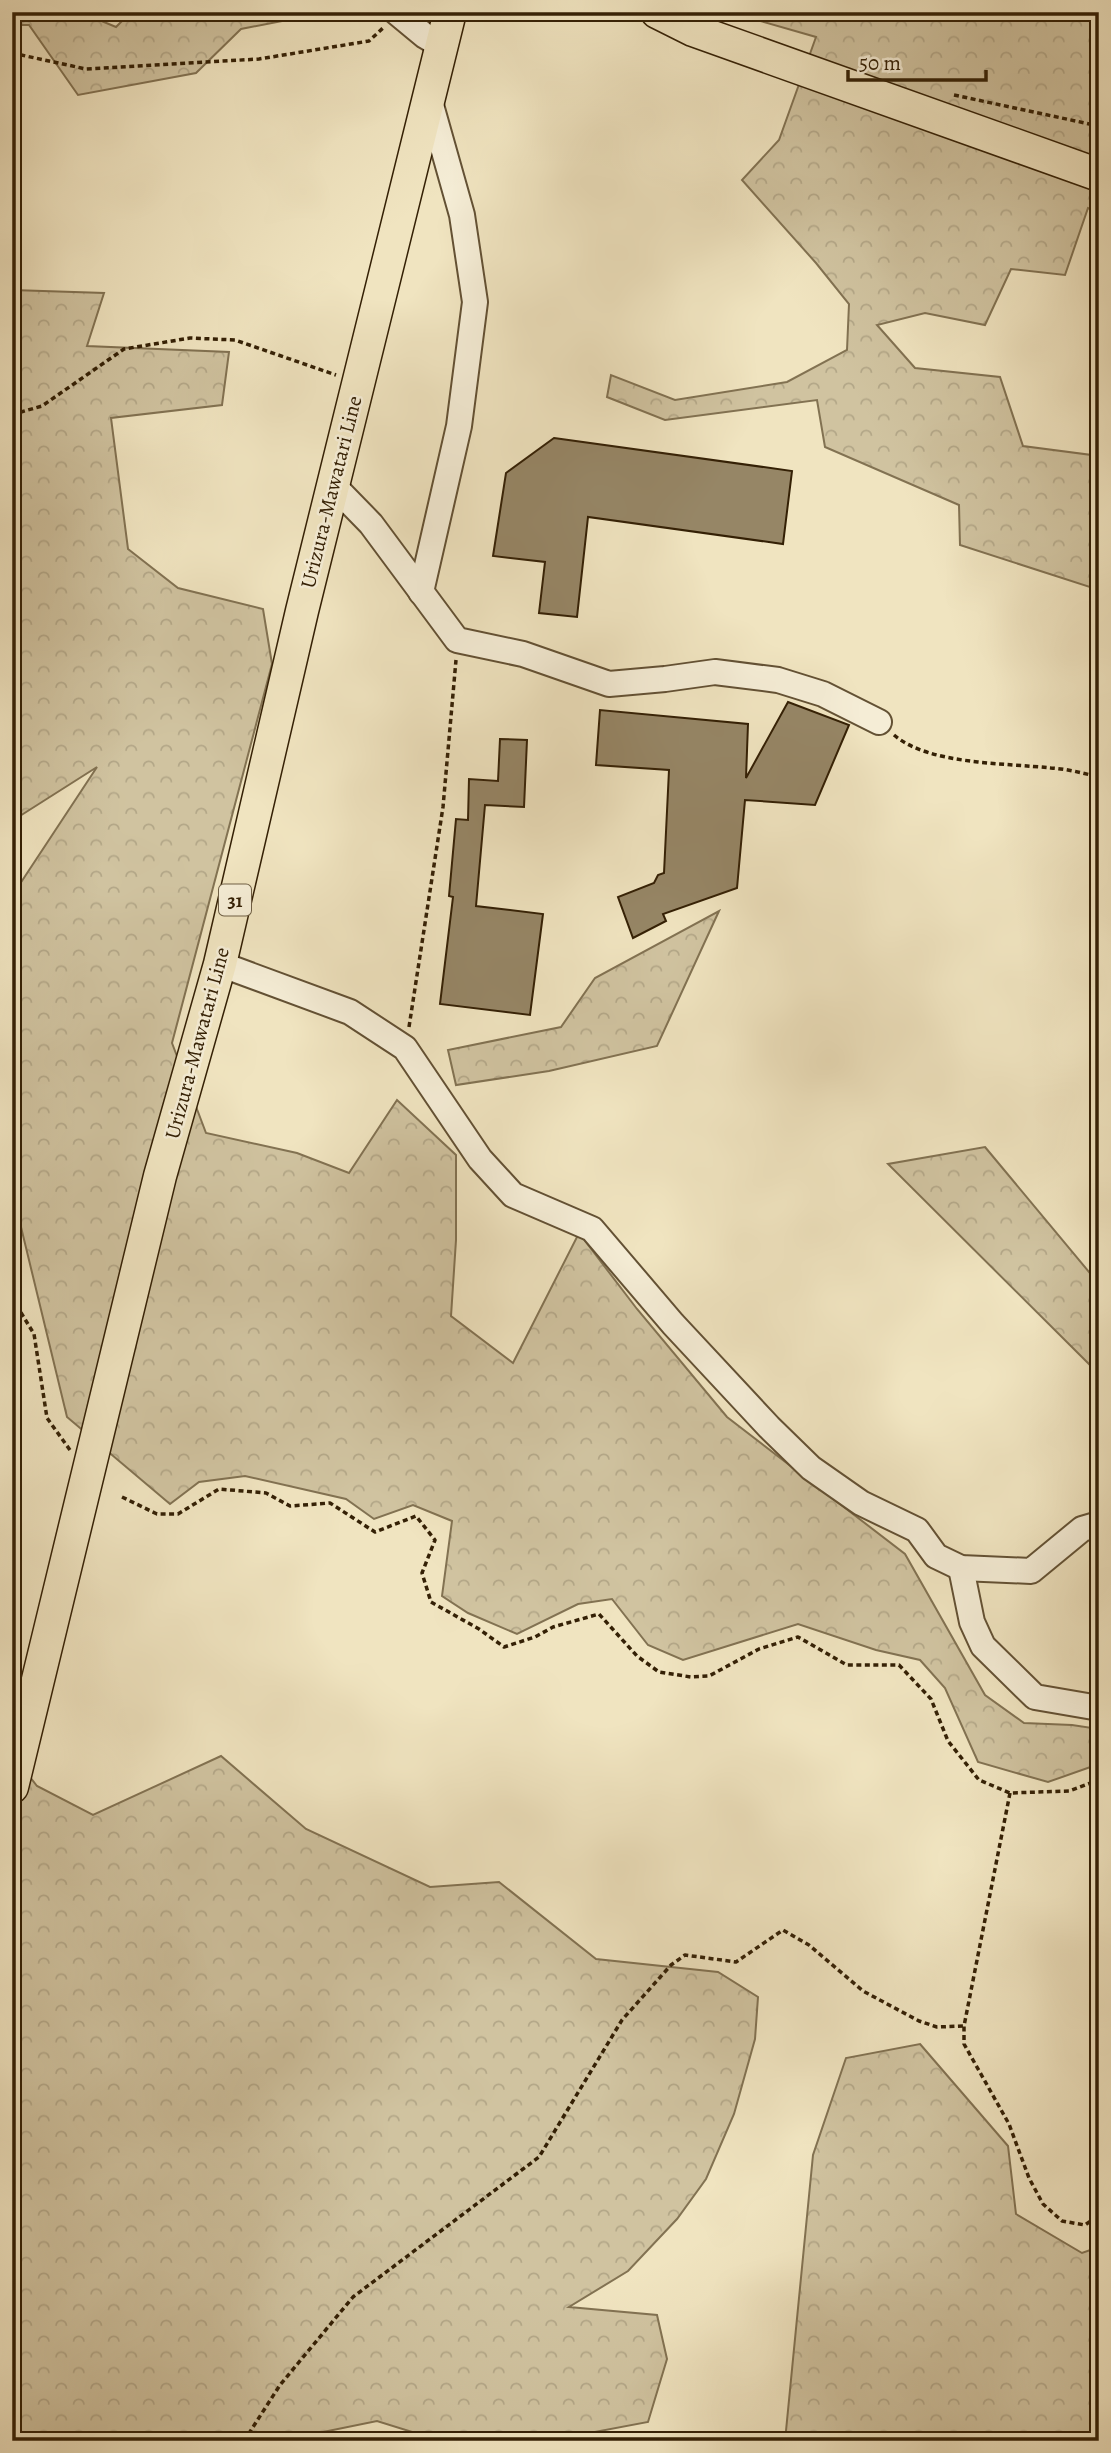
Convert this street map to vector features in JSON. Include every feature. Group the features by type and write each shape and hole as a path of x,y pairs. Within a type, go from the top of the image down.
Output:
{"main road":[{"name":"Urizura-Mawatari Line","path":"12,1787 160,1176 220,964 302,611 450,12"},
{"path":"657,12 693,30 1099,176"}],"street":[{"path":"397,13 442,46"},
{"path":"421,592 459,426 475,302 462,215 429,98"},
{"path":"334,486 371,524 457,640 523,654 609,684 715,672 778,680 823,694 880,722"},
{"path":"220,964 350,1012 405,1048 480,1158 513,1195 592,1229 673,1324 811,1468 861,1503 917,1530 936,1556 961,1568 1031,1571 1082,1529 1099,1524"},
{"path":"961,1568 971,1622 983,1646 1035,1697 1099,1708"}],"path":[{"path":"12,53 86,69 259,60 369,41 397,13"},
{"path":"12,409 21,412 42,406 124,349 190,338 235,340 358,382"},
{"path":"405,1048 443,807 457,640"},
{"path":"880,722 904,743 954,759 1055,768 1099,777"},
{"path":"12,1298 34,1334 47,1418 71,1452"},
{"path":"122,1497 157,1514 178,1514 219,1489 266,1493 289,1506 330,1503 375,1532 416,1516 435,1540 422,1573 431,1602 479,1629 504,1647 535,1637 553,1627 599,1614 637,1656 659,1672 691,1677 709,1676 759,1649 799,1637 847,1665 899,1665 931,1699 948,1741 979,1780 1010,1793 1069,1791 1099,1780"},
{"path":"1010,1793 964,2026 964,2044 1009,2123 1029,2178 1043,2204 1062,2221 1086,2225 1099,2215"},
{"path":"244,2441 280,2385 353,2297 539,2157 622,2020 671,1965 685,1955 736,1962 783,1930 809,1945 863,1992 919,2021 937,2027 964,2026"}],"green space":[{"path":"12,12 80,12 116,27 131,12 307,12 308,16 241,29 196,73 78,95 29,25 12,25"},
{"path":"729,12 1099,12 1099,212 1088,208 1065,275 1011,269 985,325 925,313 877,325 915,368 1000,377 1023,446 1099,456 1099,590 960,545 959,505 825,447 817,400 665,420 607,397 611,375 675,400 787,382 847,350 849,304 742,180 779,140 816,37"},
{"path":"12,290 104,293 87,346 229,352 222,405 111,418 128,549 178,588 263,609 272,664 172,1043 206,1133 297,1153 349,1173 397,1100 456,1155 456,1240 451,1316 513,1363 579,1233 637,1309 727,1417 905,1554 985,1695 1024,1723 1099,1729 1099,1764 1048,1782 978,1762 945,1688 920,1660 876,1650 798,1624 683,1660 648,1645 612,1599 578,1604 517,1634 468,1613 442,1596 452,1521 413,1505 374,1519 346,1499 245,1476 199,1482 170,1504 67,1417 21,1227 12,1206 12,896 97,767 12,821"},
{"path":"719,911 657,1046 549,1071 456,1085 448,1050 561,1027 595,978"},
{"path":"985,1147 1099,1284 1099,1374 888,1164"},
{"path":"12,1754 37,1786 93,1815 221,1756 306,1829 430,1887 499,1882 596,1959 718,1972 758,1997 755,2039 734,2114 706,2179 677,2219 628,2271 569,2307 657,2315 667,2359 648,2422 547,2441 441,2441 377,2421 279,2441 12,2441"},
{"path":"920,2044 1008,2146 1016,2214 1082,2253 1099,2247 1099,2441 785,2441 813,2155 846,2058"}],"building":[{"path":"554,438 792,471 783,544 588,517 577,617 539,613 545,562 493,556 506,473"},
{"path":"788,702 849,725 815,805 745,800 737,888 663,914 666,921 633,938 618,897 654,883 658,875 664,873 669,770 596,765 600,710 748,724 746,778"},
{"path":"500,739 527,740 524,807 485,805 476,906 543,914 530,1015 440,1004 453,897 449,896 456,819 468,820 469,779 498,781"}]}
